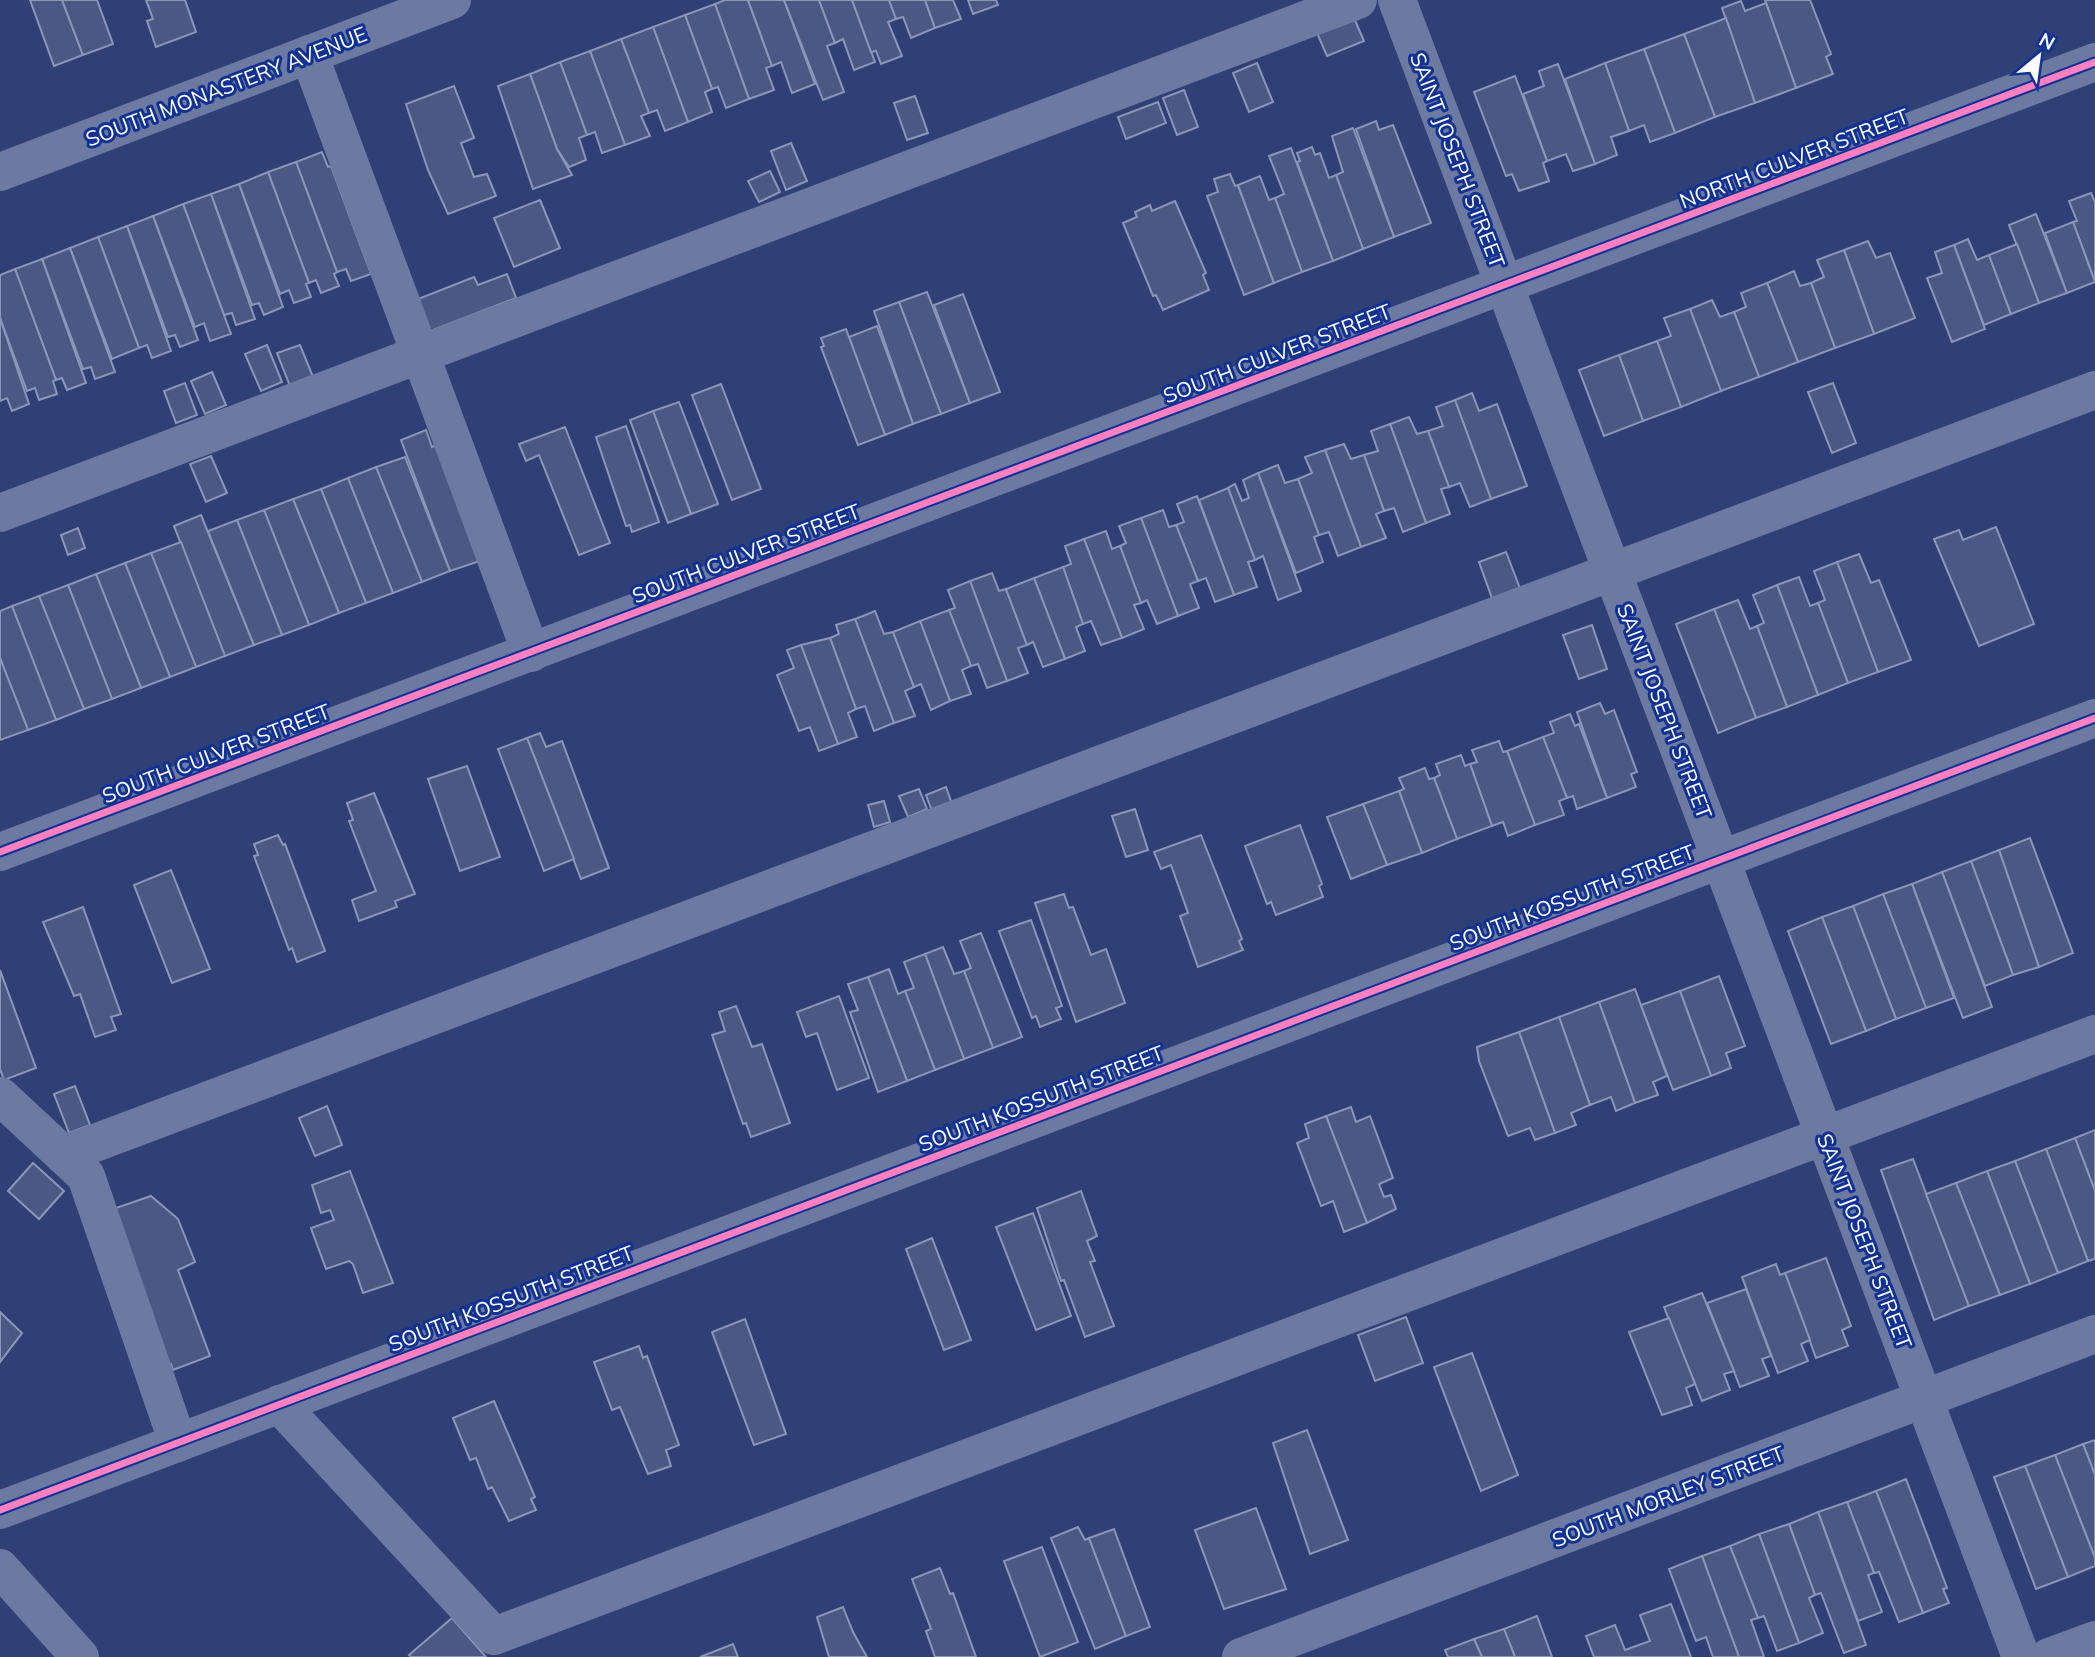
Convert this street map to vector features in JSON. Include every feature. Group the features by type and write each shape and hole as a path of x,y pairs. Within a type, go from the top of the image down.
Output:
{"street":[{"name":"SOUTH MONASTERY AVENUE","path":"0,172 452,0"},
{"path":"0,513 1358,0"},
{"name":"SAINT JOSEPH STREET","path":"1397,0 2021,1657"},
{"path":"309,54 531,653"},
{"name":"NORTH CULVER STREET","path":"1505,286 2095,62"},
{"name":"SOUTH CULVER STREET","path":"0,852 1505,286"},
{"path":"63,1155 2095,390"},
{"name":"SOUTH KOSSUTH STREET","path":"0,1510 2095,718"},
{"path":"279,1404 494,1636 2095,1034"},
{"path":"0,1096 86,1176 178,1443"},
{"name":"SOUTH MORLEY STREET","path":"1241,1657 2095,1334"},
{"path":"0,1568 80,1657"},
{"path":"2049,1657 2095,1640"}],"building":[{"path":"30,0 62,0 83,55 54,66"},
{"path":"62,0 97,0 113,44 83,55"},
{"path":"146,0 185,0 196,32 156,47 147,21 153,19"},
{"path":"725,0 748,0 772,66 766,68 774,90 749,99 715,4"},
{"path":"748,0 784,0 815,84 792,93 781,62 772,66"},
{"path":"784,0 819,0 835,43 827,46 844,92 823,100"},
{"path":"819,0 852,0 875,62 854,70 843,39 835,43"},
{"path":"852,0 889,0 896,19 888,22 902,56 881,64 876,51 871,52"},
{"path":"889,0 925,0 935,28 911,38 903,17 896,19"},
{"path":"925,0 953,0 961,19 935,28"},
{"path":"968,0 996,0 998,5 973,14"},
{"path":"1765,0 1810,0 1831,54 1826,57 1833,74 1796,88"},
{"path":"1741,1 1745,11 1766,3 1796,88 1755,103 1722,8"},
{"path":"715,4 749,99 726,108 718,87 712,89 685,15"},
{"path":"685,15 712,89 705,92 712,112 688,122 653,27"},
{"path":"1354,18 1364,41 1327,56 1317,33"},
{"path":"1726,18 1755,103 1715,117 1684,34"},
{"path":"653,27 688,122 665,131 657,110 649,113 621,39"},
{"path":"1684,34 1715,117 1675,133 1644,49"},
{"path":"621,39 649,113 641,116 650,136 625,145 590,51"},
{"path":"1644,49 1675,133 1650,142 1644,125 1629,131 1605,63"},
{"path":"590,51 625,145 602,153 595,132 587,135 560,62"},
{"path":"560,62 587,135 579,138 586,160 569,167 557,149 530,74"},
{"path":"1257,63 1273,102 1249,112 1233,73"},
{"path":"1605,63 1629,131 1611,137 1617,155 1595,164 1565,79"},
{"path":"1558,64 1595,164 1573,171 1566,154 1547,161 1523,94 1544,86 1539,71"},
{"path":"530,74 557,149 572,175 533,189 498,86"},
{"path":"1515,76 1547,161 1543,163 1549,181 1519,191 1512,174 1506,176 1474,92"},
{"path":"454,86 474,138 461,143 474,177 487,174 496,196 448,214 428,170 406,104"},
{"path":"1184,90 1198,127 1177,135 1163,98"},
{"path":"915,96 928,133 907,140 894,103"},
{"path":"1158,102 1166,123 1126,139 1118,117"},
{"path":"1376,121 1379,130 1393,125 1431,223 1394,237 1356,129"},
{"path":"1353,128 1394,237 1363,249 1336,175 1343,172 1332,136"},
{"path":"791,143 807,181 786,190 771,151"},
{"path":"1312,147 1315,155 1320,153 1329,178 1336,175 1363,249 1333,261 1297,162 1300,161 1297,153"},
{"path":"1291,148 1333,261 1302,272 1275,198 1284,194 1269,156"},
{"path":"322,152 328,167 331,166 371,274 351,281 346,269 337,272 296,162"},
{"path":"296,162 337,272 334,274 339,286 321,293 316,280 309,283 268,172"},
{"path":"770,171 780,192 759,202 748,181"},
{"path":"268,172 309,283 306,284 311,297 294,303 289,290 280,294 239,184"},
{"path":"1230,174 1235,186 1238,185 1274,283 1244,295 1207,196 1218,192 1214,179"},
{"path":"1260,176 1269,200 1275,198 1302,272 1274,283 1238,185"},
{"path":"239,184 283,307 264,315 259,303 252,305 211,194"},
{"path":"2091,193 2095,202 2095,282 2073,222 2077,221 2069,201"},
{"path":"211,194 255,319 236,325 232,313 224,315 183,204"},
{"path":"540,200 560,248 514,267 494,218"},
{"path":"1175,201 1206,273 1203,275 1209,290 1163,310 1156,295 1153,296 1123,223 1137,217 1135,212 1150,205 1152,211"},
{"path":"183,204 231,334 210,341 204,323 195,327 153,216"},
{"path":"2036,214 2067,293 2039,303 2009,225"},
{"path":"153,216 198,340 180,347 175,335 168,337 127,226"},
{"path":"2073,222 2095,282 2067,293 2045,233"},
{"path":"127,226 171,351 152,358 147,345 139,348 98,237"},
{"path":"98,237 139,348 112,359 70,248"},
{"path":"1968,239 1977,260 1989,255 2011,314 1984,325 1954,245"},
{"path":"1868,241 1876,258 1890,253 1915,318 1874,334 1844,250"},
{"path":"2017,244 2039,303 2011,314 1989,255"},
{"path":"1954,245 1985,329 1952,342 1927,278 1942,273 1935,252"},
{"path":"70,248 115,372 95,379 91,367 83,369 42,259"},
{"path":"1844,250 1874,334 1835,348 1811,283 1824,277 1817,260"},
{"path":"42,259 86,383 67,390 62,378 56,380 15,269"},
{"path":"15,269 56,380 53,381 57,394 39,400 35,388 27,391 0,318 0,275"},
{"path":"1794,271 1800,286 1811,283 1835,348 1798,362 1767,283"},
{"path":"507,274 516,298 425,333 413,301 474,277 478,285"},
{"path":"1767,283 1798,362 1759,377 1734,312 1746,307 1741,293"},
{"path":"927,292 970,403 941,414 899,302"},
{"path":"963,294 1000,392 970,403 934,305"},
{"path":"1712,300 1720,317 1734,312 1759,377 1721,391 1690,309"},
{"path":"899,302 941,414 913,424 874,311"},
{"path":"1690,309 1721,391 1681,407 1657,341 1671,336 1664,318"},
{"path":"0,318 29,404 12,411 7,398 0,401"},
{"path":"877,326 913,424 885,435 849,337"},
{"path":"846,329 885,435 858,445 821,347 824,346 821,338"},
{"path":"1657,341 1681,407 1643,421 1619,355"},
{"path":"267,345 282,382 261,391 245,354"},
{"path":"300,345 313,377 290,386 277,353"},
{"path":"1619,355 1643,421 1604,436 1579,370"},
{"path":"212,372 226,405 205,414 191,381"},
{"path":"185,383 197,415 176,423 164,391"},
{"path":"1833,383 1856,443 1832,453 1808,392"},
{"path":"721,384 761,489 732,500 692,395"},
{"path":"1472,393 1479,411 1497,404 1527,486 1491,499 1455,400"},
{"path":"1455,400 1491,499 1470,507 1460,483 1449,487 1428,431 1443,426 1436,407"},
{"path":"679,402 718,504 691,514 653,411"},
{"path":"653,411 691,514 668,523 630,420"},
{"path":"1409,417 1417,434 1428,431 1449,487 1441,489 1450,514 1426,523 1390,424"},
{"path":"1390,424 1426,523 1403,532 1394,508 1384,511 1364,455 1378,451 1371,431"},
{"path":"626,426 659,522 632,532 630,525 626,526 596,437"},
{"path":"565,427 610,543 579,555 539,455 526,461 519,444"},
{"path":"426,430 432,447 436,445 480,561 450,571 401,440"},
{"path":"1344,444 1351,459 1364,455 1384,511 1376,514 1386,538 1361,547 1325,450"},
{"path":"1325,450 1361,547 1338,556 1329,532 1319,535 1298,479 1312,473 1305,457"},
{"path":"211,456 227,493 206,502 190,464"},
{"path":"405,457 450,571 422,582 376,467"},
{"path":"1278,465 1285,483 1298,479 1319,535 1314,537 1323,562 1296,573 1258,473"},
{"path":"376,467 422,582 393,593 348,478"},
{"path":"1258,473 1301,591 1278,600 1263,556 1255,560 1228,488 1235,484 1242,501 1249,498 1243,480"},
{"path":"348,478 393,593 366,603 321,489"},
{"path":"1228,488 1255,560 1248,562 1257,587 1234,595 1199,500"},
{"path":"321,489 366,603 339,613 293,499"},
{"path":"1197,496 1234,595 1215,602 1206,578 1198,581 1176,525 1184,522 1177,504"},
{"path":"293,499 339,613 309,625 264,510"},
{"path":"264,510 309,625 282,635 237,520"},
{"path":"1163,510 1169,527 1176,525 1198,581 1190,584 1199,608 1178,616 1141,518"},
{"path":"201,515 254,645 225,656 174,526"},
{"path":"1141,518 1178,616 1157,624 1147,600 1141,603 1120,546 1126,543 1119,526"},
{"path":"237,520 282,635 254,645 208,531"},
{"path":"1996,527 2034,624 1979,646 1934,539 1959,530 1963,540"},
{"path":"78,528 85,548 68,555 61,535"},
{"path":"1106,531 1112,549 1120,546 1141,603 1134,605 1144,629 1122,638 1084,539"},
{"path":"1084,539 1122,638 1101,645 1091,621 1083,624 1063,567 1071,564 1065,546"},
{"path":"181,542 225,656 196,667 151,553"},
{"path":"1506,552 1521,591 1493,601 1479,562"},
{"path":"151,553 196,667 170,677 125,563"},
{"path":"1859,554 1871,583 1879,580 1911,660 1878,672 1837,562"},
{"path":"1837,562 1878,672 1848,683 1818,603 1825,600 1814,571"},
{"path":"125,563 170,677 141,688 96,574"},
{"path":"1063,567 1083,624 1076,627 1085,651 1065,659 1034,578"},
{"path":"992,573 999,591 1006,589 1027,645 1018,648 1028,673 1007,681 970,581"},
{"path":"96,574 141,688 112,699 68,585"},
{"path":"1799,577 1810,606 1818,603 1848,683 1818,695 1777,585"},
{"path":"1034,578 1065,659 1043,667 1033,642 1027,645 1006,589"},
{"path":"970,581 1007,681 987,688 978,664 971,666 949,610 955,608 948,590"},
{"path":"68,585 112,699 84,709 39,596"},
{"path":"1777,585 1818,695 1787,707 1757,626 1764,623 1753,595"},
{"path":"39,596 84,709 56,720 12,606"},
{"path":"1738,600 1750,629 1757,626 1787,707 1756,718 1714,609"},
{"path":"12,606 56,720 28,730 0,658 0,611"},
{"path":"1714,609 1756,718 1718,733 1676,624"},
{"path":"949,610 971,666 962,670 971,694 950,701 920,621"},
{"path":"875,611 884,634 893,632 914,687 905,691 915,716 894,723 855,619"},
{"path":"855,619 894,723 874,731 865,706 856,709 830,638 839,634 836,625"},
{"path":"920,621 950,701 931,710 921,684 914,687 893,632"},
{"path":"1592,625 1607,669 1579,679 1563,635"},
{"path":"830,638 856,709 848,713 857,737 838,744 801,645"},
{"path":"801,645 838,744 819,751 810,727 799,731 777,675 794,668 787,650"},
{"path":"0,658 28,730 0,740"},
{"path":"1600,703 1605,714 1614,710 1637,772 1631,774 1636,787 1607,798 1577,712"},
{"path":"1570,714 1575,726 1579,724 1607,798 1577,809 1573,796 1567,798 1543,737 1554,733 1550,722"},
{"path":"540,733 546,747 562,741 609,868 581,879 527,738"},
{"path":"1543,737 1567,798 1559,801 1564,815 1535,825 1507,751"},
{"path":"527,738 574,859 544,871 498,749"},
{"path":"1499,741 1503,752 1507,751 1535,825 1508,836 1503,822 1492,826 1470,764 1477,762 1472,750"},
{"path":"1461,755 1465,766 1470,764 1492,826 1457,839 1434,778 1440,775 1436,764"},
{"path":"467,766 500,857 460,871 428,779"},
{"path":"1425,768 1429,779 1434,778 1457,839 1422,853 1399,791 1404,789 1399,778"},
{"path":"946,787 952,804 932,811 926,795"},
{"path":"919,789 927,809 908,817 899,796"},
{"path":"1399,791 1422,853 1387,865 1363,804"},
{"path":"374,793 415,894 395,901 397,907 359,921 352,900 376,891 349,821 353,820 347,803"},
{"path":"884,801 890,822 874,827 868,805"},
{"path":"1363,804 1387,865 1351,879 1327,817"},
{"path":"1135,809 1148,850 1126,857 1112,816"},
{"path":"1300,825 1322,884 1319,886 1323,897 1276,915 1271,902 1267,904 1245,846"},
{"path":"278,835 283,845 285,844 325,951 297,962 292,948 289,950 254,856 258,855 254,844"},
{"path":"1201,835 1242,939 1239,941 1243,950 1198,967 1180,916 1188,913 1171,865 1161,869 1154,852"},
{"path":"2030,838 2073,953 2039,967 1999,850"},
{"path":"1999,850 2039,967 2013,975 1971,861"},
{"path":"1971,861 2013,975 1985,986 1942,872"},
{"path":"171,870 210,969 172,983 134,885"},
{"path":"1942,872 1992,1007 1963,1018 1912,884"},
{"path":"1912,884 1954,998 1926,1008 1883,894"},
{"path":"1064,894 1069,908 1073,907 1091,955 1106,949 1125,1003 1076,1022 1035,903"},
{"path":"1883,894 1926,1008 1896,1019 1853,906"},
{"path":"1853,906 1896,1019 1866,1031 1822,917"},
{"path":"83,907 121,1014 111,1017 116,1030 95,1037 80,994 74,996 43,922"},
{"path":"1822,917 1866,1031 1831,1044 1788,931"},
{"path":"1031,920 1062,1006 1056,1008 1061,1019 1040,1027 1036,1016 1032,1018 999,931"},
{"path":"981,933 1022,1037 993,1048 964,971 971,968 960,941"},
{"path":"943,947 954,974 964,971 993,1048 964,1059 925,954"},
{"path":"925,954 964,1059 935,1070 905,991 914,988 904,962"},
{"path":"889,969 898,994 905,991 935,1070 907,1081 868,977"},
{"path":"0,970 36,1068 4,1080 0,1069"},
{"path":"1719,976 1745,1046 1726,1053 1731,1068 1711,1076 1680,991"},
{"path":"868,977 907,1081 878,1092 850,1012 858,1010 848,984"},
{"path":"1635,989 1667,1076 1653,1082 1658,1095 1635,1103 1599,1002"},
{"path":"1680,991 1711,1076 1673,1090 1641,1005"},
{"path":"839,996 869,1078 837,1090 817,1033 806,1037 797,1012"},
{"path":"1599,1002 1635,1103 1616,1111 1611,1097 1590,1105 1559,1017"},
{"path":"736,1006 752,1047 762,1044 790,1123 751,1137 746,1123 743,1124 712,1035 725,1031 719,1012"},
{"path":"1559,1017 1590,1105 1571,1113 1576,1125 1555,1133 1519,1032"},
{"path":"1519,1032 1555,1133 1535,1140 1530,1128 1508,1136 1479,1061 1477,1047"},
{"path":"75,1086 90,1125 69,1133 54,1094"},
{"path":"327,1106 342,1145 315,1156 299,1118"},
{"path":"1351,1107 1356,1122 1370,1116 1393,1178 1379,1184 1384,1197 1391,1195 1396,1209 1367,1223 1326,1116"},
{"path":"1326,1116 1367,1223 1344,1232 1333,1201 1321,1206 1297,1143 1309,1138 1305,1124"},
{"path":"2095,1130 2095,1191 2075,1138"},
{"path":"2075,1138 2095,1191 2095,1259 2088,1261 2046,1149"},
{"path":"2046,1149 2088,1261 2058,1273 2015,1161"},
{"path":"1913,1159 1969,1306 1934,1320 1881,1170"},
{"path":"2015,1161 2058,1273 2030,1284 1987,1171"},
{"path":"33,1163 64,1191 39,1219 8,1191"},
{"path":"350,1171 393,1283 363,1293 353,1264 349,1261 326,1269 311,1228 334,1220 330,1210 321,1213 312,1185"},
{"path":"1987,1171 2030,1284 2000,1295 1956,1183"},
{"path":"1956,1183 2000,1295 1969,1306 1926,1194"},
{"path":"1081,1191 1097,1236 1087,1241 1095,1261 1090,1262 1114,1326 1085,1337 1064,1280 1061,1281 1037,1208"},
{"path":"151,1196 178,1219 195,1262 178,1270 210,1356 173,1370 171,1364 166,1365 113,1209"},
{"path":"1033,1213 1071,1316 1036,1330 996,1227"},
{"path":"932,1238 971,1340 944,1350 906,1249"},
{"path":"1826,1258 1851,1326 1842,1330 1848,1346 1816,1358 1785,1273"},
{"path":"1776,1264 1780,1275 1785,1273 1810,1340 1801,1344 1808,1361 1778,1373 1742,1277"},
{"path":"1746,1289 1771,1356 1762,1359 1769,1376 1740,1387 1707,1303"},
{"path":"1702,1293 1734,1371 1724,1374 1730,1390 1702,1401 1664,1307"},
{"path":"0,1312 22,1333 0,1362"},
{"path":"1406,1317 1423,1363 1375,1381 1358,1335"},
{"path":"1669,1318 1695,1384 1686,1388 1692,1405 1662,1415 1629,1332"},
{"path":"745,1319 786,1434 754,1445 712,1332"},
{"path":"639,1346 643,1358 647,1356 679,1445 666,1450 671,1466 648,1474 620,1407 612,1410 594,1362"},
{"path":"1472,1353 1518,1475 1481,1491 1434,1367"},
{"path":"494,1401 535,1497 531,1499 536,1510 509,1521 492,1487 488,1489 476,1458 470,1460 453,1418"},
{"path":"1307,1430 1348,1540 1310,1554 1273,1443"},
{"path":"2095,1440 2095,1475 2083,1444"},
{"path":"2083,1444 2095,1475 2095,1558 2055,1455"},
{"path":"2055,1455 2095,1558 2095,1566 2068,1577 2025,1466"},
{"path":"2025,1466 2068,1577 2036,1589 1994,1477"},
{"path":"1906,1479 1947,1588 1943,1589 1949,1603 1923,1613 1876,1491"},
{"path":"1876,1491 1923,1613 1899,1622 1879,1572 1874,1573 1847,1502"},
{"path":"1847,1502 1874,1573 1868,1575 1882,1612 1858,1621 1818,1512"},
{"path":"1256,1508 1286,1589 1224,1609 1195,1530"},
{"path":"1818,1512 1866,1645 1844,1653 1821,1593 1815,1595 1789,1524"},
{"path":"1789,1524 1815,1595 1809,1598 1823,1633 1799,1643 1759,1534"},
{"path":"1078,1527 1085,1540 1089,1538 1126,1636 1095,1649 1051,1538"},
{"path":"1114,1529 1150,1627 1126,1636 1089,1538"},
{"path":"1759,1534 1799,1643 1777,1651 1764,1616 1758,1618 1730,1546"},
{"path":"1730,1546 1758,1618 1751,1620 1764,1657 1739,1657 1702,1556"},
{"path":"1042,1547 1078,1642 1040,1657 1004,1561"},
{"path":"1702,1556 1739,1657 1713,1657 1706,1637 1696,1641 1669,1569"},
{"path":"940,1568 950,1594 953,1593 976,1657 935,1657 926,1631 931,1629 912,1579"},
{"path":"1671,1604 1691,1657 1594,1657 1586,1636 1615,1625 1625,1650 1650,1641 1640,1615"},
{"path":"843,1607 867,1657 829,1657 817,1617"},
{"path":"1537,1616 1552,1657 1515,1657 1504,1629"},
{"path":"452,1618 486,1657 409,1655"},
{"path":"1504,1629 1515,1657 1482,1657 1474,1639"},
{"path":"1474,1639 1482,1657 1448,1657 1445,1650"},
{"path":"733,1644 738,1657 700,1657"}],"cycle path":[{"path":"0,852 2095,62"},
{"path":"0,1510 2095,718"}]}
